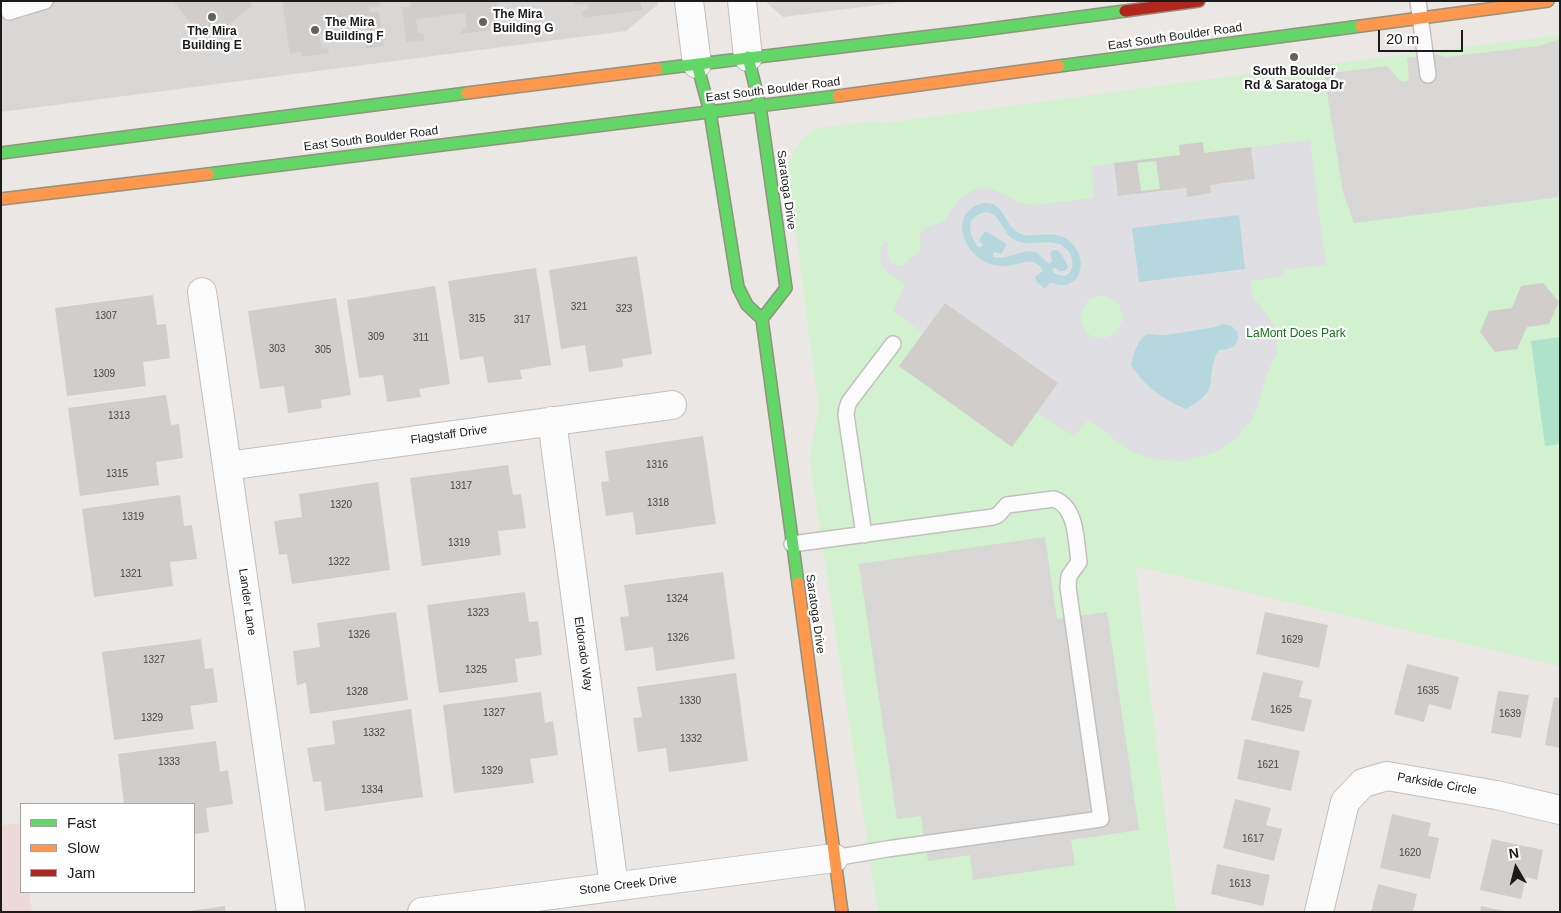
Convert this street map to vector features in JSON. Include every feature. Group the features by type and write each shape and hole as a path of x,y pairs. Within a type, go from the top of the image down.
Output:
{"main road":[{"path":"1,153 1200,1"},
{"name":"East South Boulder Road","path":"1,199 760,106 1548,1"},
{"name":"Saratoga Drive","path":"748,57 760,106 786,288 762,319 842,912"},
{"path":"697,64 710,112 738,287 747,305 762,319"}],"street":[{"path":"688,1 697,64"},
{"path":"742,1 748,57"},
{"name":"Lander Lane","path":"202,292 291,912"},
{"name":"Flagstaff Drive","path":"227,466 672,405"},
{"name":"Eldorado Way","path":"552,421 614,887"},
{"name":"Parkside Circle","path":"1319,912 1345,802 1363,783 1387,776 1496,795 1560,810"},
{"name":"Stone Creek Drive","path":"422,912 834,858"}],"lane":[{"path":"5,9 45,1"},
{"path":"1418,1 1428,75"},
{"path":"864,535 846,415 847,408 893,344"},
{"path":"792,544 993,517 998,515 1007,505 1054,499 1067,507 1073,523 1079,562 1069,576 1068,587 1100,819 834,858"}],"shaded area":[{"path":"1,1 657,1 658,4 626,31 1,112"},
{"path":"765,1 910,1 783,17"},
{"path":"1560,39 1560,197 1354,223 1343,192 1324,74 1387,66 1399,80 1404,82 1409,78 1407,58 1437,54 1446,57 1539,46"},
{"path":"1310,140 1326,265 1284,270 1285,276 1250,281 1253,297 1272,322 1276,331 1277,353 1267,373 1257,408 1251,421 1232,442 1221,449 1185,461 1158,460 1135,453 1088,420 1074,436 1037,412 1058,383 945,303 923,333 893,311 905,284 882,267 880,257 881,246 885,241 889,244 887,252 890,261 903,266 920,250 920,235 923,229 945,220 958,200 973,190 985,187 991,188 1020,203 1034,205 1094,198 1091,167 1114,163 1119,196 1186,188 1187,197 1210,194 1210,185 1255,179 1251,147","holes":["992,204 1003,213 1009,224 1019,233 1057,235 1082,265 1080,274 1074,281 1062,285 1050,282 1045,288 1037,282 1035,277 1043,271 1035,263 1028,261 1014,265 996,266 978,258 970,249 965,215 975,205","1103,295 1116,301 1120,306 1123,319 1117,331 1106,338 1093,337 1087,333 1081,322 1080,316 1085,304 1090,299","1219,325 1238,341 1233,348 1224,351 1219,350 1214,361 1212,378 1206,396 1195,405 1186,409 1158,394 1131,365 1138,343 1149,334 1160,336"]},
{"path":"986,212 996,217 1004,231 1014,239 1030,244 1056,244 1065,248 1073,260 1072,269 1065,275 1054,273 1052,269 1056,267 1059,271 1068,266 1062,255 1055,249 1050,254 1052,261 1049,264 1021,253 1011,257 998,258 992,255 998,252 983,244 981,247 978,247 970,232 970,224 978,215"},
{"path":"1045,537 1057,619 1107,612 1139,830 1071,840 1075,865 973,880 970,855 928,861 921,816 897,819 859,564"},
{"path":"19,823 20,893 29,893 32,912 1,912 1,825"}],"green space":[{"name":"LaMont Does Park","path":"1560,35 1560,666 1135,566 1176,908 1173,912 878,912 810,463 811,447 819,410 788,171 791,158 800,141 815,129 865,122 886,123 1233,76"},
{"path":"1560,337 1560,444 1545,446 1531,341"}],"water":[{"path":"983,203 995,206 1003,213 1012,227 1021,234 1047,234 1061,236 1068,240 1075,247 1079,256 1081,264 1080,273 1070,284 1061,285 1050,282 1045,289 1037,282 1035,277 1043,271 1036,263 1029,262 998,266 985,262 970,249 963,231 963,222 966,214 973,207","holes":["986,212 991,213 998,219 1010,237 1015,240 1028,243 1053,243 1064,247 1072,258 1072,269 1065,275 1060,276 1054,273 1052,269 1056,268 1062,271 1066,270 1068,266 1057,250 1053,250 1050,254 1052,261 1049,264 1039,254 1032,252 999,258 993,257 993,253 1001,254 1007,244 985,231 979,241 983,245 978,247 970,231 971,222 979,215"]},
{"path":"1239,215 1245,269 1139,282 1132,228"},
{"path":"1222,324 1229,325 1235,329 1238,338 1237,343 1233,347 1219,350 1212,368 1209,389 1205,396 1186,409 1155,392 1131,365 1142,338 1149,334 1166,335 1216,327"}],"building":[{"name":"The Mira Building E","path":"173,1 248,1 252,6 215,36 208,28 200,35"},
{"name":"The Mira Building F","path":"282,1 379,1 380,6 369,7 370,13 379,11 384,46 366,49 365,42 370,40 368,26 319,34 322,49 328,48 329,53 301,57 301,52 290,54"},
{"name":"The Mira Building G","path":"410,1 497,1 499,24 489,26 489,30 461,34 461,29 467,28 465,13 416,19 418,33 423,33 424,40 406,42 402,7 411,7"},
{"path":"575,1 641,2 642,10 583,18 582,11 588,10 588,4 575,5"},
{"path":"1203,142 1204,153 1251,147 1255,179 1210,185 1211,193 1187,197 1186,188 1118,196 1114,163 1180,155 1179,145","holes":["1156,161 1160,189 1141,191 1137,163"]},
{"path":"637,256 652,354 622,359 623,367 589,372 585,345 561,349 549,270"},
{"path":"536,268 551,365 520,370 522,379 488,383 483,356 460,360 448,281"},
{"path":"1543,283 1559,302 1549,324 1527,327 1517,349 1495,352 1480,332 1489,311 1512,308 1521,286"},
{"path":"435,286 450,384 419,389 421,397 387,402 383,375 359,378 347,300"},
{"path":"153,295 157,325 166,324 170,358 143,362 146,386 67,396 55,308"},
{"path":"336,298 351,395 321,400 322,408 288,413 284,386 260,389 248,311"},
{"path":"945,303 1058,383 1012,447 899,366"},
{"path":"166,395 171,425 179,424 183,458 156,462 159,485 80,496 68,408"},
{"path":"703,436 716,524 636,535 633,512 606,516 601,482 609,481 605,451"},
{"path":"508,465 513,495 521,494 526,528 498,531 501,555 422,566 410,478"},
{"path":"378,482 390,570 292,584 287,554 279,555 274,521 302,517 299,494"},
{"path":"180,495 184,526 192,525 197,559 170,562 173,586 94,597 82,509"},
{"path":"723,572 735,659 656,671 653,647 625,651 620,617 629,616 624,585"},
{"path":"525,592 529,622 538,621 542,655 515,659 518,682 439,693 427,605"},
{"path":"396,612 408,700 310,714 306,683 297,685 293,651 320,647 317,623"},
{"path":"1265,612 1328,625 1319,668 1256,654"},
{"path":"201,639 205,669 213,668 218,702 190,706 194,729 114,740 102,652"},
{"path":"1407,664 1459,677 1451,710 1429,704 1424,722 1394,714"},
{"path":"1263,672 1303,681 1299,697 1312,700 1304,732 1251,720"},
{"path":"736,673 748,761 669,772 666,748 638,752 633,718 642,717 637,687"},
{"path":"1498,691 1529,695 1521,738 1491,733"},
{"path":"541,692 545,723 553,721 558,755 530,759 534,783 454,793 443,705"},
{"path":"1554,697 1560,698 1560,748 1545,745"},
{"path":"411,709 423,797 325,811 321,781 313,782 307,748 335,744 332,721"},
{"path":"1245,739 1300,751 1291,791 1237,779"},
{"path":"216,741 220,772 228,770 233,804 206,808 209,832 195,834 195,803 124,803 118,754"},
{"path":"1235,799 1271,808 1266,825 1282,829 1274,861 1223,848"},
{"path":"1392,814 1431,823 1428,836 1439,838 1430,879 1380,868"},
{"path":"1492,839 1543,850 1537,880 1526,877 1521,899 1480,890"},
{"path":"1217,864 1270,875 1263,906 1211,894"},
{"path":"1378,884 1417,894 1413,912 1371,912"},
{"path":"225,906 225,912 189,912 189,911"},
{"path":"1481,906 1504,911 1504,912 1480,912"}],"traffic: fast":[{"path":"657,69 1125,11"},
{"path":"1059,66 1361,26"},
{"path":"748,57 760,106 786,288 762,319"},
{"path":"697,64 710,112 738,287 747,305 762,319 798,583"},
{"path":"1,153 467,93"},
{"path":"208,174 838,96"}],"traffic: slow":[{"path":"1361,26 1548,1"},
{"path":"838,96 1059,66"},
{"path":"467,93 657,69"},
{"path":"1,199 208,174"},
{"path":"798,583 842,912"}],"traffic: jam":[{"path":"1125,11 1199,1"}],"place":[{"name":"The Mira Building E","path":"212,17"},
{"name":"The Mira Building G","path":"483,22"},
{"name":"The Mira Building F","path":"315,30"},
{"name":"South Boulder Rd & Saratoga Dr","path":"1294,57"}]}
